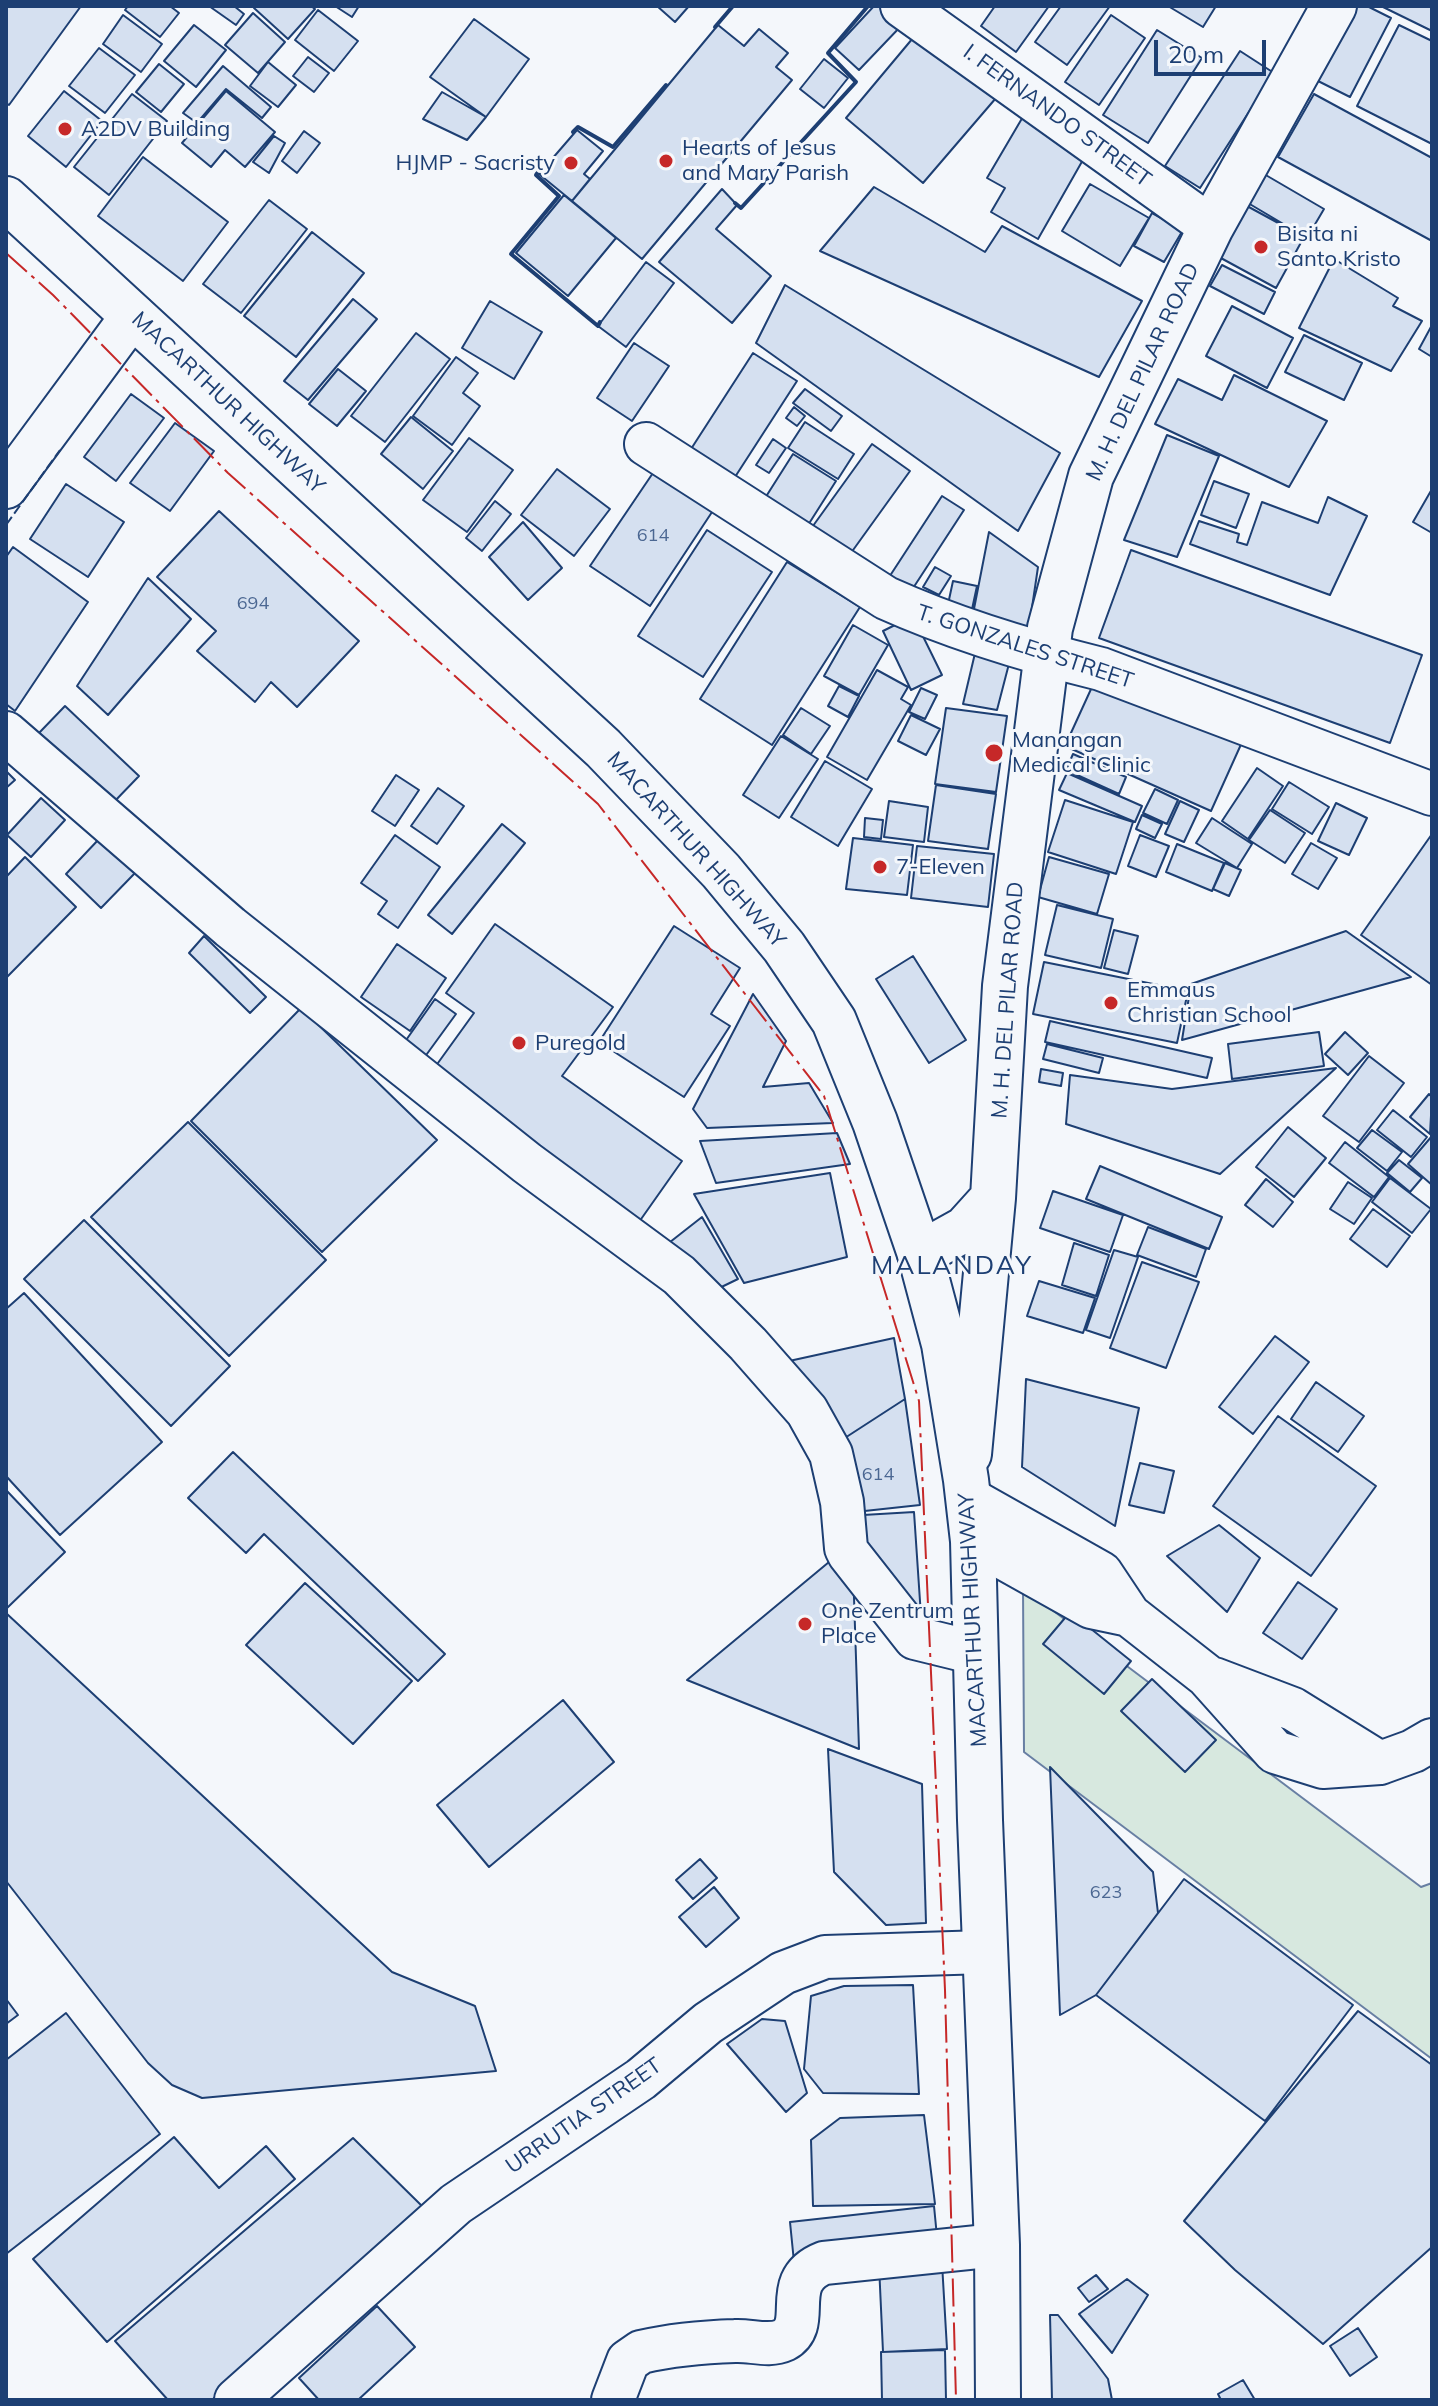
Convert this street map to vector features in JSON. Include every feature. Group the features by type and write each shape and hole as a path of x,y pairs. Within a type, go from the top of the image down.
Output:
{"main road":[{"name":"M. H. DEL PILAR ROAD","path":"967,1489 993,1198 1005,986 1050,628 1091,476 1211,227 1334,6"},
{"name":"MACARTHUR HIGHWAY","path":"6,199 603,748 740,894 784,947 834,1021 875,1122 920,1254 944,1344 967,1489 973,1541 997,2245 998,2400"},
{"path":"920,1254 965,1229 993,1198"}],"street":[{"name":"I. FERNANDO STREET","path":"902,6 1211,227"},
{"path":"6,487 133,315"},
{"name":"T. GONZALES STREET","path":"646,444 886,598 924,615 1047,656 1101,669 1432,794"},
{"path":"6,733 230,927 527,1163 679,1275 748,1344 807,1411 831,1454 842,1502 846,1548 915,1638 976,1653"},
{"path":"967,1489 1101,1573 1129,1615 1207,1676 1293,1709 1380,1763 1432,1740"},
{"path":"973,1541 1091,1607 1129,1615"},
{"name":"URRUTIA STREET","path":"236,2400 456,2204 641,2079 708,2023 783,1973 825,1957 985,1952"},
{"path":"613,2400 628,2361 641,2352 738,2340 773,2343 786,2339 796,2329 800,2282 810,2269 824,2263 997,2245"}],"shaded area":[{"path":"1023,1588 1421,1887 1432,1883 1432,2059 1024,1752"}],"building":[{"path":"6,6 81,6 9,105 6,103"},
{"path":"128,6 170,6 179,13 160,37 125,10"},
{"path":"209,6 234,6 244,14 236,25"},
{"path":"311,6 315,9 288,39 254,8"},
{"path":"335,6 359,6 352,17"},
{"path":"657,6 689,6 675,22"},
{"path":"874,6 880,6 902,25 859,70 835,48"},
{"path":"995,6 1049,6 1016,52 981,26"},
{"path":"1061,6 1110,6 1067,65 1035,42"},
{"path":"1168,6 1216,6 1203,27"},
{"path":"1357,6 1367,6 1391,18 1350,97 1318,81"},
{"path":"1381,6 1432,6 1432,31"},
{"path":"318,10 358,41 334,71 295,40"},
{"path":"253,13 285,42 258,73 225,45"},
{"path":"123,15 162,44 141,72 103,44"},
{"path":"1111,15 1145,38 1099,105 1065,82"},
{"path":"474,19 529,59 486,117 430,77"},
{"path":"194,25 226,50 196,87 164,61"},
{"name":"Hearts of Jesus and Mary Parish","path":"718,25 744,46 759,29 788,53 776,67 792,80 642,259 572,201"},
{"path":"1399,25 1432,41 1432,144 1357,106"},
{"path":"1157,30 1202,58 1148,143 1103,115"},
{"path":"918,32 996,98 923,183 846,118"},
{"path":"99,48 135,75 105,113 69,86"},
{"path":"1240,51 1274,73 1200,188 1165,166"},
{"path":"308,57 329,73 314,92 293,76"},
{"path":"824,59 848,78 824,108 800,89"},
{"path":"268,62 296,85 278,107 250,86"},
{"path":"159,64 184,84 161,112 136,92"},
{"path":"223,66 271,107 262,118 226,89 197,123 183,113"},
{"name":"A2DV Building","path":"64,91 102,121 66,167 28,136"},
{"path":"226,91 275,132 245,167 225,150 211,167 182,143"},
{"path":"442,92 486,117 467,140 423,119"},
{"path":"132,94 167,121 109,195 74,167"},
{"path":"1314,94 1432,158 1432,241 1278,157"},
{"path":"1024,115 1088,151 1038,239 991,212 1005,188 987,178"},
{"name":"HJMP - Sacristy","path":"577,130 603,151 584,174 590,179 572,201 539,174"},
{"path":"304,131 320,143 297,173 282,161"},
{"path":"274,136 285,143 269,173 253,162"},
{"path":"143,157 228,222 183,281 98,216"},
{"path":"1264,174 1324,209 1307,238 1248,203"},
{"path":"1090,184 1149,218 1120,266 1062,231"},
{"path":"874,187 985,252 1002,226 1142,301 1099,377 820,251"},
{"path":"722,189 737,205 716,229 771,276 732,323 659,262"},
{"path":"564,195 616,238 568,296 516,253"},
{"path":"269,200 307,229 241,313 203,284"},
{"name":"Bisita ni Santo Kristo","path":"1247,206 1304,237 1276,288 1219,257"},
{"path":"1152,213 1183,230 1164,262 1134,246"},
{"path":"312,232 364,273 296,357 244,316"},
{"path":"1334,259 1398,298 1393,306 1422,321 1391,371 1299,328"},
{"path":"646,262 674,283 626,347 598,326"},
{"path":"1222,265 1275,292 1264,314 1210,286"},
{"path":"785,285 1060,453 1018,531 756,343"},
{"path":"353,299 377,319 308,400 284,381"},
{"path":"490,301 542,332 514,379 462,348"},
{"path":"1232,306 1293,338 1267,388 1206,356"},
{"path":"1432,325 1432,357 1419,349"},
{"path":"416,333 450,359 385,442 351,416"},
{"path":"1304,335 1362,363 1344,400 1285,372"},
{"path":"634,343 669,366 632,421 597,398"},
{"path":"753,353 797,381 735,477 691,449"},
{"path":"456,357 478,373 463,393 480,406 452,445 413,416"},
{"path":"338,369 366,391 337,426 309,404"},
{"path":"1234,375 1327,421 1289,487 1155,424 1178,379 1222,400"},
{"path":"805,389 842,416 831,431 793,403"},
{"path":"131,394 164,418 116,481 84,457"},
{"path":"794,407 805,416 797,426 786,418"},
{"path":"411,417 453,451 423,489 381,454"},
{"path":"805,422 854,454 838,479 788,448"},
{"path":"175,423 214,451 170,511 130,483"},
{"path":"1167,435 1219,456 1177,557 1124,540"},
{"path":"469,438 513,470 467,532 423,500"},
{"path":"773,439 786,448 769,473 756,465"},
{"path":"872,444 910,471 843,564 805,537"},
{"path":"793,454 836,481 803,533 760,506"},
{"path":"657,467 716,506 650,606 590,566"},
{"path":"557,469 610,509 574,556 521,515"},
{"path":"1214,481 1249,494 1236,528 1201,515"},
{"path":"66,484 124,522 88,577 30,539"},
{"path":"1432,489 1432,533 1413,522"},
{"path":"942,496 964,510 904,602 882,588"},
{"path":"1328,497 1367,516 1330,595 1190,544 1199,521 1239,534 1237,542 1247,545 1262,502 1318,523"},
{"path":"495,501 511,514 482,551 466,538"},
{"path":"219,511 359,641 297,707 271,682 255,702 197,651 216,631 157,577"},
{"path":"523,522 562,568 528,600 489,557"},
{"path":"707,530 772,572 703,677 638,636"},
{"path":"989,532 1038,567 1029,628 973,614"},
{"path":"13,547 88,602 15,711 6,704 6,557"},
{"path":"1131,550 1422,655 1390,743 1099,638"},
{"path":"787,562 860,607 772,745 700,699"},
{"path":"935,567 951,576 939,595 923,587"},
{"path":"148,578 191,619 108,715 77,686"},
{"path":"953,581 977,586 971,614 947,609"},
{"path":"913,616 942,675 911,690 883,631"},
{"path":"853,625 888,645 859,695 824,676"},
{"path":"976,649 1011,656 997,710 963,704"},
{"path":"877,670 908,687 901,699 911,705 867,780 827,757"},
{"path":"1097,676 1243,740 1211,811 1065,746"},
{"path":"839,686 859,696 848,717 828,706"},
{"path":"921,688 937,695 925,719 909,712"},
{"path":"65,706 139,776 113,803 39,733"},
{"path":"801,708 830,726 811,754 783,735"},
{"path":"946,708 1007,716 996,792 935,784"},
{"path":"911,715 940,729 926,755 898,741"},
{"path":"781,736 818,759 779,818 743,795"},
{"path":"1073,754 1126,777 1119,794 1066,770"},
{"path":"825,761 872,789 838,846 791,817"},
{"path":"1257,768 1283,786 1248,839 1222,821"},
{"path":"6,771 15,780 6,788"},
{"path":"1067,773 1142,806 1135,822 1059,790"},
{"path":"396,775 419,790 395,826 372,811"},
{"path":"1289,782 1329,807 1312,834 1272,809"},
{"path":"936,785 996,794 988,849 928,841"},
{"path":"438,788 464,806 437,844 411,826"},
{"path":"1155,789 1178,800 1167,824 1143,813"},
{"path":"41,798 65,820 31,857 7,835"},
{"path":"1065,800 1133,822 1116,874 1048,852"},
{"path":"889,801 928,807 924,842 884,837"},
{"path":"1180,801 1199,810 1184,842 1165,834"},
{"path":"1336,803 1367,818 1349,855 1318,841"},
{"path":"1270,810 1305,833 1285,863 1249,840"},
{"path":"1142,815 1162,824 1155,838 1136,829"},
{"path":"865,818 883,820 881,839 864,837"},
{"path":"1212,818 1252,844 1237,868 1196,843"},
{"path":"502,824 525,843 452,934 428,915"},
{"path":"1432,834 1432,985 1361,935"},
{"path":"395,835 440,867 398,928 378,914 387,901 361,883"},
{"path":"1140,835 1169,846 1156,877 1128,866"},
{"name":"7-Eleven","path":"853,838 913,845 907,895 846,889"},
{"path":"99,839 135,873 101,908 66,874"},
{"path":"1311,843 1337,858 1318,889 1292,874"},
{"path":"1177,844 1224,863 1212,891 1166,872"},
{"path":"917,846 994,854 988,907 911,898"},
{"path":"25,857 76,907 6,978 6,877"},
{"path":"1049,857 1109,874 1097,914 1038,897"},
{"path":"1225,863 1241,870 1229,896 1213,889"},
{"path":"1057,905 1113,919 1101,968 1045,955"},
{"name":"Puregold","path":"495,924 613,1007 562,1076 682,1161 639,1222 430,1074 474,1013 446,993"},
{"path":"674,926 740,968 711,1014 730,1026 684,1097 599,1042"},
{"path":"1114,930 1138,936 1128,974 1104,968"},
{"path":"1346,931 1411,977 1182,1040 1191,984"},
{"path":"204,936 266,997 250,1013 189,953"},
{"path":"397,944 446,978 410,1031 361,997"},
{"path":"913,956 966,1040 929,1063 876,979"},
{"name":"Emmaus Christian School","path":"1044,962 1188,991 1177,1043 1033,1014"},
{"path":"753,994 786,1041 763,1087 809,1083 833,1123 707,1128 693,1109"},
{"path":"435,999 456,1014 424,1058 404,1043"},
{"path":"301,1008 437,1140 322,1252 191,1121"},
{"path":"1050,1021 1212,1058 1207,1078 1045,1042"},
{"path":"1319,1032 1324,1066 1232,1079 1228,1044"},
{"path":"1345,1032 1368,1053 1348,1075 1325,1054"},
{"path":"1047,1044 1103,1058 1099,1073 1043,1059"},
{"path":"1369,1056 1404,1083 1359,1142 1323,1116"},
{"path":"1336,1068 1220,1174 1066,1124 1070,1075 1172,1089"},
{"path":"1041,1069 1063,1073 1061,1086 1039,1082"},
{"path":"1429,1094 1432,1097 1430,1134 1410,1117"},
{"path":"1393,1110 1427,1137 1411,1157 1377,1130"},
{"path":"188,1122 326,1260 229,1356 91,1217"},
{"path":"1288,1127 1326,1158 1294,1197 1256,1167"},
{"path":"1372,1130 1402,1152 1387,1171 1357,1148"},
{"path":"837,1133 850,1164 716,1183 700,1141"},
{"path":"1432,1136 1432,1185 1408,1164"},
{"path":"1345,1142 1389,1177 1374,1197 1329,1163"},
{"path":"1399,1160 1422,1178 1410,1192 1387,1173"},
{"path":"1100,1166 1222,1217 1209,1249 1086,1199"},
{"path":"830,1173 847,1257 744,1283 694,1194"},
{"path":"1390,1178 1431,1209 1412,1233 1372,1202"},
{"path":"1266,1179 1293,1202 1273,1227 1245,1205"},
{"path":"1348,1182 1372,1198 1354,1224 1330,1209"},
{"path":"1053,1191 1123,1215 1110,1252 1040,1228"},
{"path":"1373,1209 1410,1236 1387,1267 1350,1239"},
{"path":"702,1217 738,1279 709,1293 665,1246"},
{"path":"84,1220 230,1366 171,1426 24,1279"},
{"path":"1148,1227 1206,1249 1196,1277 1137,1255"},
{"path":"1074,1243 1109,1255 1096,1296 1062,1285"},
{"path":"1114,1250 1138,1257 1110,1338 1086,1330"},
{"path":"1142,1262 1199,1282 1166,1368 1110,1348"},
{"path":"1039,1281 1095,1298 1083,1333 1027,1316"},
{"path":"24,1293 162,1442 60,1535 6,1476 6,1309"},
{"path":"1275,1336 1309,1362 1253,1434 1219,1407"},
{"path":"894,1338 905,1399 834,1445 780,1363"},
{"path":"1026,1379 1139,1408 1115,1526 1022,1467"},
{"path":"1316,1382 1364,1416 1338,1452 1291,1419"},
{"path":"905,1399 920,1505 846,1513 834,1445"},
{"path":"1278,1416 1376,1486 1311,1576 1213,1506"},
{"path":"233,1452 445,1654 418,1681 264,1534 246,1553 188,1498"},
{"path":"1140,1463 1174,1471 1164,1513 1129,1505"},
{"path":"6,1490 65,1552 6,1609"},
{"path":"914,1512 922,1631 846,1516"},
{"path":"1219,1525 1260,1558 1227,1612 1167,1556"},
{"name":"One Zentrum Place","path":"835,1557 853,1567 859,1749 687,1680"},
{"path":"1298,1582 1337,1609 1302,1659 1263,1633"},
{"path":"305,1583 412,1681 353,1744 246,1645"},
{"path":"1070,1612 1131,1661 1104,1694 1043,1644"},
{"path":"6,1613 392,1972 475,2006 496,2071 202,2098 172,2085 148,2063 6,1881"},
{"path":"1152,1679 1216,1740 1185,1772 1121,1711"},
{"path":"563,1700 614,1762 489,1867 437,1805"},
{"path":"828,1749 922,1784 926,1923 886,1925 834,1872"},
{"path":"1050,1767 1153,1872 1158,1913 1096,1995 1060,2015"},
{"path":"700,1859 717,1878 693,1899 676,1880"},
{"path":"1184,1879 1353,2005 1265,2121 1096,1995"},
{"path":"714,1887 739,1918 706,1947 679,1917"},
{"path":"913,1985 919,2094 823,2093 804,2069 811,1996 844,1986"},
{"path":"6,1999 18,2015 6,2024"},
{"path":"1358,2011 1432,2065 1432,2247 1323,2344 1235,2270 1184,2221"},
{"path":"66,2013 160,2134 6,2254 6,2060"},
{"path":"762,2019 785,2021 807,2093 786,2112 727,2044"},
{"path":"924,2115 935,2204 813,2206 811,2140 840,2118"},
{"path":"174,2137 219,2188 266,2146 295,2179 107,2342 33,2259"},
{"path":"353,2138 425,2209 212,2400 168,2400 115,2341"},
{"path":"934,2206 938,2247 794,2262 790,2222"},
{"path":"942,2263 947,2349 883,2352 879,2265"},
{"path":"1096,2275 1108,2289 1089,2302 1078,2288"},
{"path":"1127,2279 1148,2295 1112,2353 1079,2314"},
{"path":"377,2306 415,2347 358,2400 319,2400 299,2378"},
{"path":"1050,2315 1058,2315 1108,2379 1112,2400 1052,2400"},
{"path":"1358,2328 1377,2357 1350,2376 1330,2346"},
{"path":"945,2350 946,2400 882,2400 881,2352"},
{"path":"1243,2380 1255,2400 1221,2400 1218,2394"}],"fence":[{"path":"6,525 60,450"}],"wall":[{"path":"715,27 733,6"},
{"path":"735,203 741,208 856,82 828,53 868,6"},
{"path":"573,132 578,127 613,147 666,85"},
{"path":"541,168 536,175 559,196 511,254 598,326 600,322"}],"power":[{"path":"6,253 53,295 228,473 598,804 824,1096 919,1401 945,1990 956,2400"}],"place":[{"name":"A2DV Building","path":"65,129"},
{"name":"Hearts of Jesus and Mary Parish","path":"666,161"},
{"name":"HJMP - Sacristy","path":"571,163"},
{"name":"Bisita ni Santo Kristo","path":"1261,247"},
{"name":"Manangan Medical Clinic","path":"994,753"},
{"name":"7-Eleven","path":"880,867"},
{"name":"Emmaus Christian School","path":"1111,1003"},
{"name":"Puregold","path":"519,1043"},
{"name":"One Zentrum Place","path":"805,1624"}],"district":[{"name":"MALANDAY","path":"952,1266"}]}
